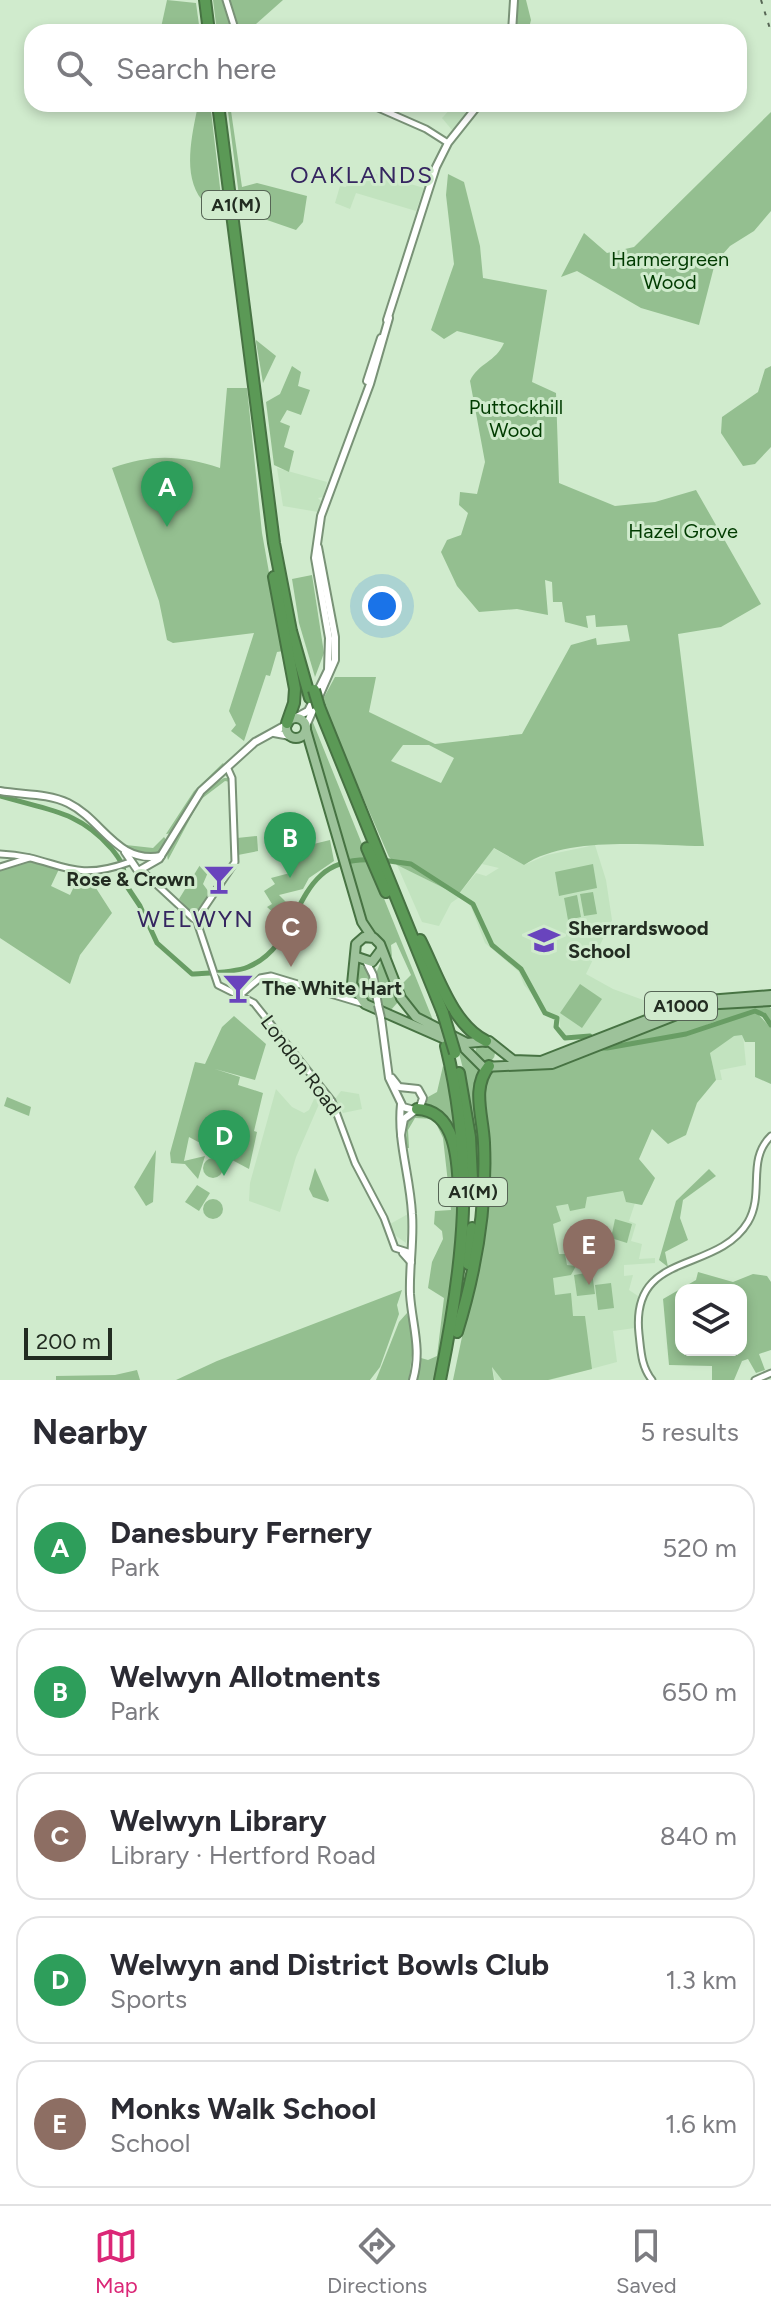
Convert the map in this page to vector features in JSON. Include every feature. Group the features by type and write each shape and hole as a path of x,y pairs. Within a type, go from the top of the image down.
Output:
{"highway":[{"path":"207,0 210,24"},
{"name":"A1(M)","path":"221,112 262,463 278,570 317,711 369,846 440,1015"},
{"name":"A1(M)","path":"250,345 284,569 312,694"},
{"path":"262,463 273,576 295,689 289,722"},
{"name":"A1(M)","path":"378,867 400,908 440,1015 467,1114 473,1186 471,1249 447,1380"},
{"path":"400,908 460,1017 482,1042"},
{"name":"A1(M)","path":"440,1380 461,1266 464,1154 450,1050"},
{"name":"A1(M)","path":"457,1332 473,1275 480,1230 484,1155 478,1088 491,1065"},
{"name":"A1(M)","path":"416,1110 438,1117 454,1145 461,1266"}],"main road":[{"path":"513,24 514,0"},
{"path":"126,864 144,868 161,856 196,797 255,742 308,711 330,659 329,638 317,582 325,499 357,415 427,192 448,143 473,112"},
{"path":"274,733 301,737 335,660 335,637 318,547"},
{"path":"289,722 306,728"},
{"path":"289,722 292,738 310,752"},
{"path":"306,728 310,752 362,922 381,949 399,994 410,1012 423,1022 467,1043 482,1042 497,1049 491,1065 477,1064 463,1047 385,1016 365,1004 356,994 352,980 362,922"},
{"path":"0,791 68,803 125,852 141,857 161,856"},
{"path":"125,852 126,864"},
{"path":"126,864 141,857"},
{"path":"141,857 144,868"},
{"path":"358,941 372,937"},
{"path":"373,975 381,949"},
{"path":"357,957 367,963 373,975 378,1005 385,1016 390,1075 400,1103 400,1137 412,1217 411,1300 418,1347 413,1380"},
{"path":"367,963 377,960"},
{"path":"385,1016 398,1007 399,994"},
{"name":"A1000","path":"497,1049 513,1060 534,1062 557,1057 702,1005 771,998"},
{"path":"472,1056 482,1042"},
{"name":"A1000","path":"491,1065 544,1065 595,1044"},
{"path":"390,1075 396,1085 405,1089 413,1087 421,1093 423,1101 404,1119 400,1137"},
{"path":"400,1103 405,1089"},
{"path":"400,1103 416,1110"},
{"path":"403,1253 411,1262"}],"street":[{"path":"226,0 234,24"},
{"path":"388,112 448,143"},
{"path":"144,868 196,920 235,859 232,778 228,769"},
{"path":"0,854 29,858 85,873 126,864"},
{"path":"0,867 29,858"},
{"name":"London Road","path":"196,920 220,987 243,995 256,1005 335,1105 360,1175 384,1218 395,1248 403,1253"},
{"path":"243,995 267,976 365,1004"},
{"path":"338,995 346,992 352,980"},
{"path":"652,1380 641,1352 637,1316 642,1294 663,1274 724,1245 746,1225 757,1197 757,1158 771,1136"},
{"path":"403,1253 411,1253"},
{"path":"755,1380 771,1373"}],"shaded area":[{"path":"448,112 466,113 452,130 442,118"},
{"path":"363,170 424,188 416,211 356,193 350,209 335,203 340,186 346,187 348,182 358,184"},
{"path":"277,468 327,482 323,497 318,498 321,501 318,512 283,506"},
{"name":"Sherrardswood School","path":"595,845 606,880 612,920 586,974 613,989 646,1001 688,1000 595,1040 588,1036 565,1037 561,1033 559,1017 548,1013 524,985 519,972 485,943 471,907 461,896 451,903 439,926 422,922 397,865 458,895 476,873 486,876 499,868 482,864 493,848 524,865 547,855"},
{"path":"743,1034 746,1065 720,1070 722,1080 716,1080 710,1053 734,1035"},
{"path":"319,1088 323,1095 296,1157 280,1212 249,1201 250,1183 276,1089 292,1107 304,1113 309,1110"},
{"path":"341,1091 359,1094 362,1109 343,1113 335,1099"},
{"path":"506,1178 655,1178 642,1205 635,1203 629,1221 636,1224 631,1241 642,1244 639,1259 655,1258 655,1263 624,1265 624,1276 633,1275 629,1290 638,1296 635,1328 613,1331 617,1362 550,1380 495,1380 492,1366"},
{"path":"408,1214 406,1243 392,1233 390,1224"}],"green space":[{"path":"167,0 196,3 199,24 162,24"},
{"path":"213,0 224,0 231,24 216,24"},
{"path":"229,0 283,0 256,24 235,24"},
{"path":"517,0 526,0 530,24 516,24"},
{"path":"197,112 211,112 221,196 202,200 196,190 190,167"},
{"path":"228,112 231,112 242,187 257,183 307,196 303,222 296,230 241,211"},
{"name":"Harmergreen Wood","path":"771,112 771,211 754,231 730,246 715,263 699,325 641,308 577,271 561,277 584,233 607,253 634,247"},
{"path":"448,174 464,182 480,246 483,278 547,290 532,382 556,393 559,483 615,506 655,502 696,490 761,604 721,627 678,634 704,846 587,846 564,849 524,865 494,848 458,895 397,865 389,857 342,749 337,747 322,701 335,677 376,677 369,712 435,744 522,734 571,645 596,638 597,645 630,641 627,625 596,627 595,615 586,616 588,628 565,622 562,602 553,602 552,582 545,580 548,615 517,609 479,612 457,586 441,552 447,540 461,535 468,513 459,505 460,492 477,494 485,462 470,381 504,343 457,331 444,339 431,330 454,264 446,195","holes":["403,745 429,745 454,758 441,783 391,761"]},
{"path":"256,342 276,356 263,383"},
{"path":"292,366 301,372 298,386 310,390 301,415 287,410 280,422 290,426 284,447 294,451 289,472 274,465 266,402 280,394"},
{"path":"771,366 771,447 755,464 743,466 721,433 722,417 758,392 765,369"},
{"path":"227,388 247,388 262,533 283,651 277,652 270,676 266,675 244,741 231,731 236,725 229,711 254,633 173,643 167,640 159,601 112,468 140,460 166,458 220,468"},
{"path":"312,575 324,653 315,677 299,623 292,579"},
{"path":"312,720 435,1025 418,1013 406,996 403,983 411,975 396,942 391,945 392,957 369,926 311,736"},
{"path":"223,763 225,766 189,802 173,833 166,834 194,791"},
{"path":"224,778 229,778 230,782 225,781 200,800 168,860 172,839 186,815 206,792"},
{"path":"257,836 258,851 238,855 237,838"},
{"path":"164,837 167,841 155,856 124,849 126,845 153,848"},
{"path":"330,840 334,861 309,878 303,889 279,895 289,905 282,915 276,915 267,907 272,904 264,891 275,884 271,878 290,873 285,851"},
{"path":"29,860 59,869 51,886 70,895 80,874 94,874 94,885 112,913 80,955 70,984 0,938 0,869"},
{"path":"593,864 597,888 559,896 555,872"},
{"path":"200,865 209,870 203,884 211,895 195,916 179,899"},
{"path":"593,892 597,914 584,916 580,894"},
{"path":"577,895 581,917 568,920 564,898"},
{"path":"383,956 398,1002 390,1011 382,1009 377,971"},
{"path":"360,964 367,970 376,1006 361,998 355,980"},
{"path":"580,984 602,999 582,1028 560,1013"},
{"path":"767,1005 771,1008 771,1023 764,1012 755,1011 771,1028 771,1084 755,1077 755,1042 745,1042 742,1035 734,1036 710,1053 716,1080 697,1103 686,1135 668,1144 652,1129 639,1159 655,1178 642,1205 626,1202 623,1191 587,1197 585,1208 570,1211 568,1204 556,1206 561,1221 553,1224 559,1254 565,1254 567,1265 576,1266 571,1275 553,1278 555,1295 571,1293 573,1316 585,1316 592,1369 548,1380 502,1380 492,1367 494,1380 453,1380 477,1265 482,1094 486,1078 496,1069 548,1068 598,1049 686,1036 717,1021 686,1033 602,1047 704,1006"},
{"path":"234,1016 266,1044 255,1080 215,1069 240,1077 238,1085 263,1093 249,1169 189,1137 184,1161 205,1156 198,1179 185,1164 171,1163 170,1153 195,1062 205,1064 222,1027"},
{"path":"485,1043 492,1046 495,1053 492,1060 485,1063 478,1060 475,1053 478,1046"},
{"path":"457,1047 483,1069 476,1081 479,1201 473,1249 475,1147 469,1096"},
{"path":"443,1066 447,1070 457,1143 425,1107 428,1097 437,1092"},
{"path":"7,1097 31,1107 29,1116 4,1106"},
{"path":"421,1112 438,1120 450,1139 457,1168 456,1245 435,1380 416,1380 421,1358 428,1360 437,1356 444,1298 428,1288 432,1262 443,1239 442,1231 434,1224 435,1211 451,1210 443,1138 434,1119 415,1118 408,1130 409,1148 405,1148 408,1119"},
{"path":"156,1150 153,1202 146,1206 134,1187"},
{"path":"213,1158 220,1161 223,1168 220,1175 213,1178 206,1175 203,1168 206,1161"},
{"path":"315,1168 328,1202 313,1197 309,1189"},
{"path":"709,1169 716,1176 683,1200 680,1218 688,1240 665,1252 668,1267 659,1260 676,1201"},
{"path":"197,1185 210,1193 199,1211 185,1202"},
{"path":"213,1199 220,1202 223,1209 220,1216 213,1219 206,1216 203,1209 206,1202"},
{"path":"615,1219 632,1224 627,1243 611,1238"},
{"path":"592,1272 595,1294 577,1296 574,1275"},
{"path":"698,1272 733,1282 753,1274 767,1276 771,1282 771,1350 759,1354 765,1370 756,1373 748,1359 742,1361 734,1380 712,1380 712,1366 669,1365 663,1299 675,1292 675,1356 747,1356 747,1284 689,1284 696,1280"},
{"path":"611,1283 614,1308 598,1310 595,1285"},
{"path":"402,1290 397,1305 399,1314 380,1367 370,1380 176,1380 217,1361"},
{"path":"407,1313 414,1338 409,1380 376,1380 399,1322"},
{"path":"137,1370 140,1380 56,1380 56,1376 115,1375"}],"waterway":[{"path":"0,796 60,813 99,835 120,860 124,882 140,906 157,943 192,974 242,969 267,955 281,939 312,886 326,872 345,862 372,860"},
{"path":"382,860 411,864 473,904 492,945 521,969 545,1013 557,1018 556,1027 565,1038 590,1036 600,1048 607,1048 686,1034 755,1011 764,1015 771,1025"}],"railway":[{"path":"761,0 771,32"}],"place":[{"name":"Danesbury Fernery","path":"167,527"},
{"name":"Welwyn Allotments","path":"290,878"},
{"name":"Rose & Crown","path":"219,879"},
{"name":"Sherrardswood School","path":"544,940"},
{"name":"Welwyn Library","path":"291,967"},
{"name":"The White Hart","path":"238,988"},
{"name":"Welwyn and District Bowls Club","path":"224,1176"},
{"name":"Monks Walk School","path":"589,1285"}],"district":[{"name":"OAKLANDS","path":"362,175"},
{"name":"WELWYN","path":"196,919"}],"park label":[{"name":"Puttockhill Wood","path":"516,418"},
{"name":"Hazel Grove","path":"683,531"}]}
